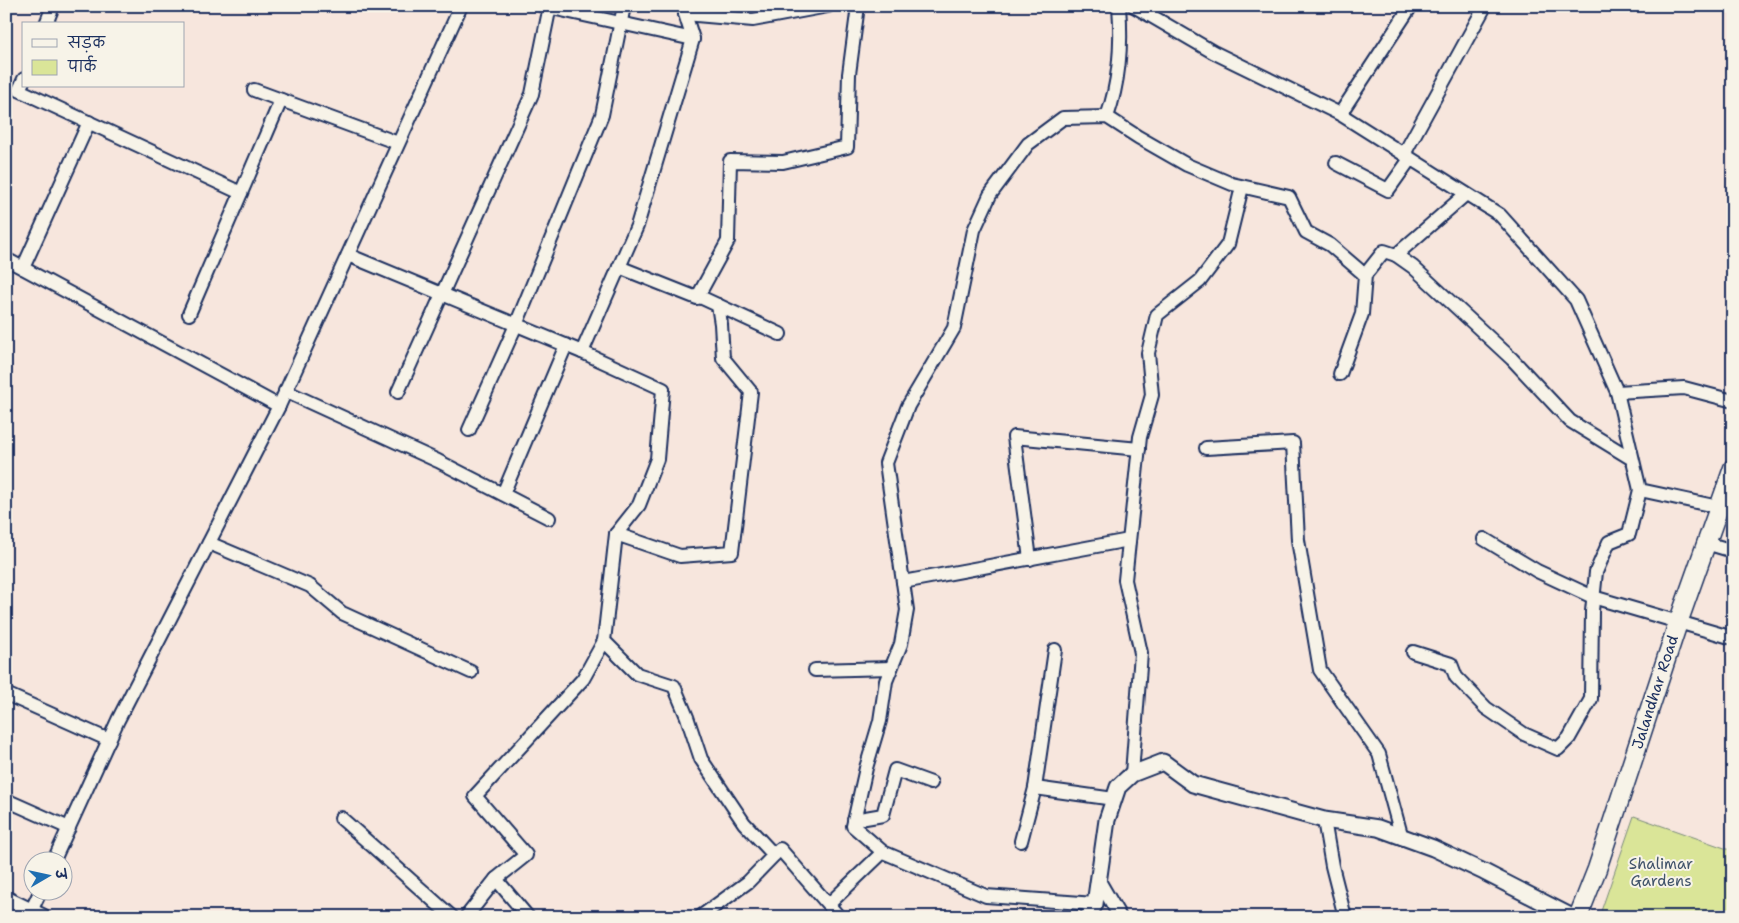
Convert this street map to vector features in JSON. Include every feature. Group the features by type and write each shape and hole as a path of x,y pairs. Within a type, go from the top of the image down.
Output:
{"main road":[{"name":"Jalandhar Road","path":"1578,917 1597,869 1678,623 1733,468"}],"street":[{"path":"47,22 53,6"},
{"path":"59,850 109,740 279,406 461,6"},
{"path":"469,430 516,325 602,115 624,6"},
{"path":"582,352 637,226 693,39 685,10 753,20 828,6"},
{"path":"698,296 728,241 730,161 783,162 847,147 849,74 858,6"},
{"path":"1107,118 1113,100 1119,60 1119,6"},
{"path":"1134,6 1213,52 1340,114 1500,216 1576,300 1617,392 1640,490 1629,534 1609,542 1596,572 1592,611 1591,699 1569,738 1558,749 1524,734 1486,708 1456,677 1451,664 1413,652"},
{"path":"1340,114 1411,6"},
{"path":"398,392 532,94 548,7 693,39"},
{"path":"1336,163 1388,190 1483,10"},
{"path":"22,83 19,90 242,193"},
{"path":"254,90 398,143"},
{"path":"189,314 281,100"},
{"path":"1364,275 1330,245 1306,232 1289,198 1232,184 1188,164 1107,118 1063,118 1028,144 990,195 974,230 954,328 908,406 886,463 908,610 901,644 886,681 880,721 866,768 853,826 883,852 986,896 1091,911 1107,820 1118,787 1132,774 1163,762 1193,784 1324,820 1378,828 1433,848 1572,917"},
{"path":"23,268 90,122"},
{"path":"1132,774 1141,653 1125,580 1140,437 1152,396 1148,353 1157,315 1200,281 1228,244 1242,187"},
{"path":"1396,254 1466,194"},
{"path":"1340,374 1362,314 1364,275 1384,251 1396,254 1413,267 1512,359 1570,421 1632,458"},
{"path":"348,255 566,345 663,389 657,459 639,505 616,534 604,641 583,679 475,796 526,855 496,880 466,917"},
{"path":"6,259 279,406"},
{"path":"619,267 697,298 698,296 780,334"},
{"path":"616,534 680,556 732,552 751,392 723,358 718,306"},
{"path":"503,494 566,345"},
{"path":"1617,392 1684,388 1733,401"},
{"path":"286,391 438,461 549,518"},
{"path":"1030,559 1014,437 1139,449"},
{"path":"1206,448 1293,443 1298,540 1320,670 1379,754 1402,838"},
{"path":"1640,490 1719,507"},
{"path":"1484,539 1537,571 1593,597 1733,638"},
{"path":"903,582 1129,540"},
{"path":"209,543 310,586 342,614 471,672"},
{"path":"1706,543 1733,551"},
{"path":"604,641 637,674 674,686 701,759 744,823 774,855"},
{"path":"1020,842 1035,788 1055,650"},
{"path":"816,670 891,668"},
{"path":"6,694 109,740"},
{"path":"854,820 883,815 895,770 930,783"},
{"path":"1035,788 1114,799"},
{"path":"6,800 69,828"},
{"path":"341,818 452,917"},
{"path":"1324,820 1332,866 1345,917"},
{"path":"700,917 748,882 780,849 839,917"},
{"path":"828,904 883,852"},
{"path":"1098,879 1120,917"},
{"path":"496,880 528,917"},
{"path":"6,899 37,914 39,900"}],"green space":[{"name":"Shalimar Gardens","path":"1634,816 1733,851 1733,917 1599,917"}]}
